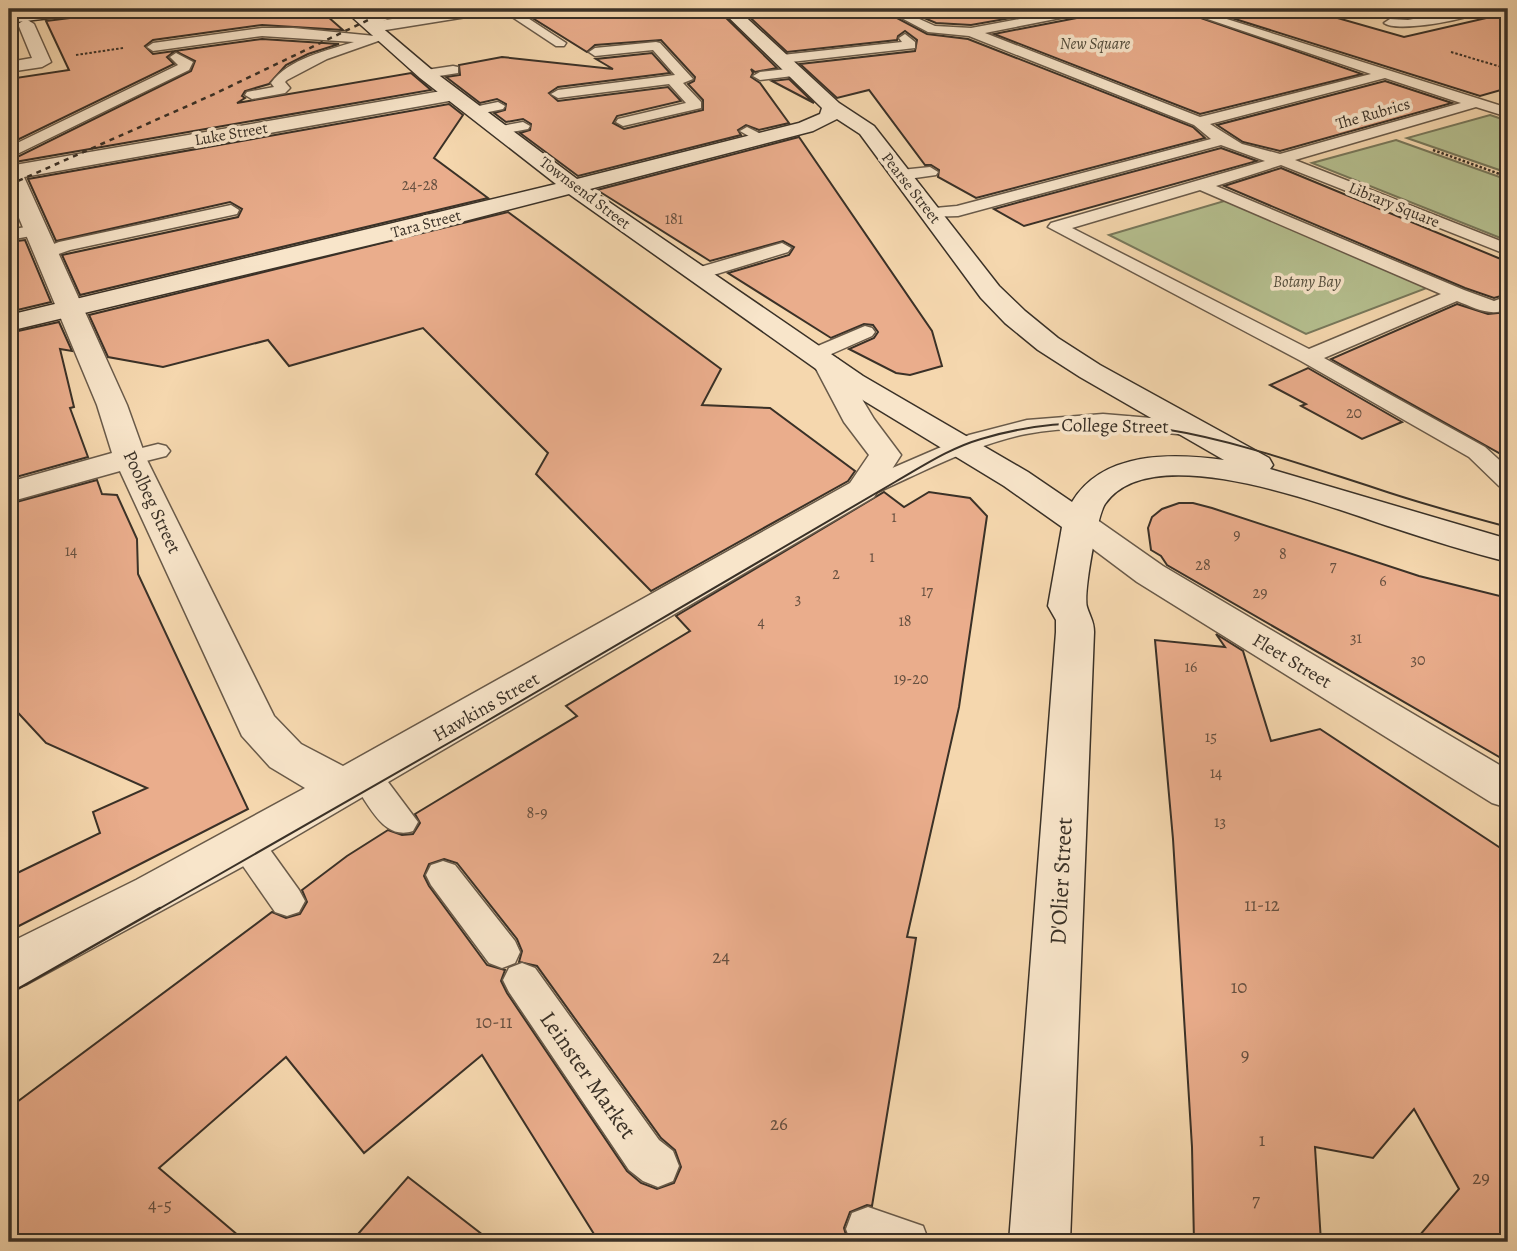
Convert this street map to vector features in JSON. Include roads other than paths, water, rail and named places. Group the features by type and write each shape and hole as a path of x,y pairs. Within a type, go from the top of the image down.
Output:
{"street":[{"path":"9,67 42,62 21,17 83,9"},
{"path":"360,24 485,9"},
{"name":"Pearse Street","path":"728,9 832,107 867,130 990,292 1048,344 1090,371"},
{"name":"Townsend Street","path":"360,24 572,185 820,360 962,446 1081,524"},
{"name":"Luke Street","path":"9,166 453,95"},
{"name":"Tara Street","path":"9,323 402,230 754,135 806,127 829,117 832,107"},
{"name":"Poolbeg Street","path":"9,166 112,405 144,455 257,725 273,747 295,765 356,780"},
{"name":"Townsend Street","path":"820,360 885,455 862,491"},
{"name":"College Street","path":"1090,371 1187,428 1296,485"},
{"path":"9,492 144,455"},
{"name":"College Street","path":"1081,524 1090,499 1101,487 1115,478 1141,470 1171,466 1220,467 1296,485 1508,551"},
{"name":"Hawkins Street","path":"9,968 247,843 862,491"},
{"name":"Fleet Street","path":"1081,524 1150,574 1508,791"},
{"name":"D'Olier Street","path":"1040,1242 1076,620 1067,606 1081,524"}],"lane":[{"path":"153,47 262,32 341,36 360,24 402,9"},
{"path":"506,9 560,43"},
{"path":"914,9 898,12 932,29 971,32 1091,9"},
{"path":"1184,9 1508,113"},
{"path":"1390,23 1408,24 1481,9"},
{"path":"307,26 360,24"},
{"path":"252,95 280,90 283,88 278,83 282,77 322,56 360,24"},
{"path":"971,32 1199,122 1220,141"},
{"path":"782,58 912,45 905,38"},
{"path":"558,94 686,79 656,46 595,52"},
{"path":"9,166 184,68 186,62 176,57"},
{"path":"426,75 453,70"},
{"path":"760,76 796,72"},
{"path":"1199,122 1385,74"},
{"path":"674,82 697,83"},
{"path":"674,82 696,106 711,113"},
{"name":"The Rubrics","path":"1201,185 1269,165 1280,159 1475,103"},
{"path":"474,111 498,106"},
{"path":"623,122 696,106"},
{"path":"501,130 523,126"},
{"path":"930,213 958,211 1220,141"},
{"name":"Library Square","path":"1220,141 1257,155 1280,159 1508,250"},
{"path":"901,175 930,172"},
{"path":"1508,302 1494,308 1457,294 1201,185 1056,228 1308,357 1477,452 1508,481"},
{"path":"47,253 65,246 231,210"},
{"path":"9,235 36,230"},
{"path":"696,274 782,248"},
{"path":"1308,357 1457,294"},
{"path":"820,360 865,332"},
{"name":"College Street","path":"962,446 1009,431 1055,424 1103,421 1187,428"},
{"name":"Hawkins Street","path":"862,491 910,472 962,446"},
{"path":"356,780 401,822"},
{"path":"247,843 287,901"},
{"name":"Leinster Market","path":"443,874 512,966 644,1155 658,1166"}],"tram line":[{"path":"157,910 475,728 926,464 958,447 981,439 1032,427 1082,423 1132,425 1181,432 1278,457 1408,499 1508,527"},
{"path":"9,994 160,908"}],"railway":[{"path":"9,185 210,96 391,9"}],"park label":[{"name":"New Square","path":"1095,44"},
{"name":"Botany Bay","path":"1307,282"}]}
